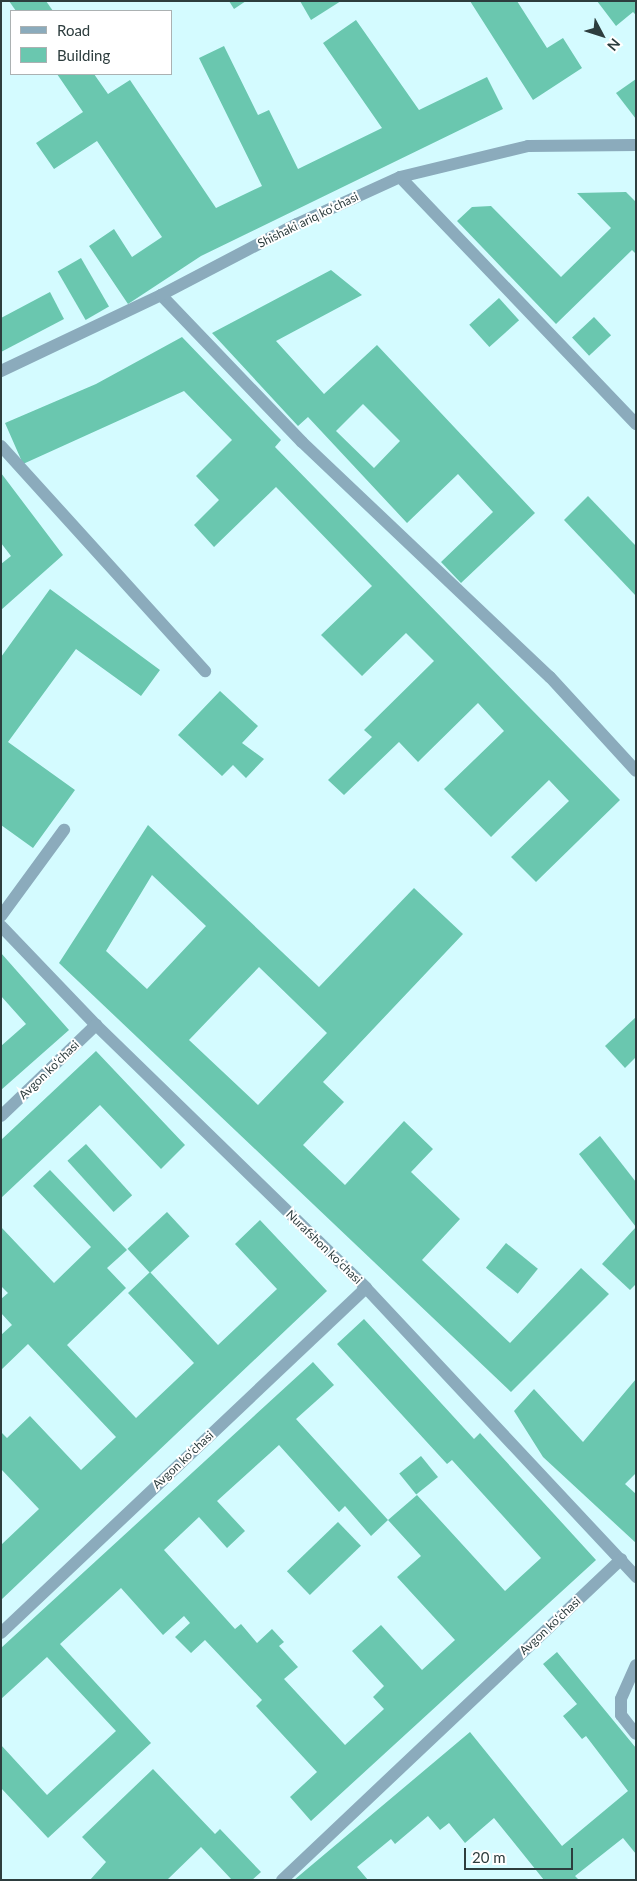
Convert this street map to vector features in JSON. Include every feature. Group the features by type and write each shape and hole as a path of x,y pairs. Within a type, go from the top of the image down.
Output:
{"street":[{"name":"Shishaki ariq koʻchasi","path":"1,371 161,295 297,224 400,177 528,146 636,145"},
{"path":"400,177 636,424"},
{"path":"161,295 302,442 550,677 636,771"},
{"path":"1,446 205,671"},
{"path":"1,916 64,830"},
{"name":"Nurafshon koʻchasi","path":"1,926 96,1025 366,1288 621,1559 636,1578"},
{"name":"Avgon koʻchasi","path":"1,1116 96,1025"},
{"name":"Avgon koʻchasi","path":"1,1633 366,1288"},
{"name":"Avgon koʻchasi","path":"282,1880 621,1559"},
{"path":"636,1665 621,1699 621,1715 636,1734"}],"building":[{"path":"9,1 46,1 52,10 15,10"},
{"path":"229,1 246,1 234,9"},
{"path":"300,1 341,1 311,20"},
{"path":"470,1 517,1 547,48 563,38 582,68 533,100"},
{"path":"597,1 636,1 636,15 633,12 616,26"},
{"path":"356,20 419,110 487,77 503,109 201,256 128,304 89,246 114,229 132,257 162,237 97,141 54,169 36,143 83,112 58,75 95,75 108,94 130,80 216,208 262,186 199,58 224,46 258,115 269,110 298,169 382,128 323,43"},
{"path":"636,79 636,119 616,93"},
{"path":"626,192 636,202 636,254 632,250 556,324 457,221 472,207 491,206 561,277 611,228 577,193"},
{"path":"81,258 109,306 86,320 58,272"},
{"path":"331,270 362,295 276,341 324,394 377,345 535,513 461,583 441,562 493,512 458,474 407,523 308,417 298,426 212,333","holes":["363,404 400,441 374,468 336,431"]},
{"path":"50,292 64,319 1,352 1,318"},
{"path":"499,298 519,320 489,347 469,325"},
{"path":"594,317 611,335 589,356 572,337"},
{"path":"182,337 281,440 275,447 620,800 536,882 511,857 569,801 549,780 491,837 444,789 504,731 478,703 418,762 399,742 344,795 328,780 372,737 364,730 434,661 406,633 362,676 321,635 372,586 276,487 214,547 194,525 219,500 196,476 232,440 184,391 23,464 5,423 96,384"},
{"path":"1,473 63,555 1,610 1,564 11,556 1,543"},
{"path":"588,496 636,546 636,596 564,520"},
{"path":"50,589 160,670 141,696 76,649 8,742 75,790 33,848 1,825 1,657"},
{"path":"220,691 258,726 242,743 264,759 246,778 233,765 222,776 178,735"},
{"path":"148,825 319,987 414,888 463,934 323,1082 344,1102 303,1145 345,1185 404,1121 433,1149 411,1172 460,1219 422,1260 510,1343 581,1268 609,1294 511,1392 59,963","holes":["152,875 206,926 147,989 106,951","259,967 327,1033 258,1105 189,1040"]},
{"path":"1,953 69,1030 1,1090 1,1046 26,1024 1,996"},
{"path":"636,1017 636,1057 625,1068 605,1046"},
{"path":"96,1051 185,1145 161,1169 100,1105 1,1198 1,1140"},
{"path":"600,1136 636,1182 636,1227 579,1154"},
{"path":"86,1144 132,1195 114,1212 67,1161"},
{"path":"50,1170 127,1250 107,1268 126,1288 67,1345 136,1418 194,1363 128,1293 150,1272 218,1345 277,1289 235,1244 260,1220 327,1291 1,1600 1,1545 39,1509 1,1469 1,1432 7,1438 30,1416 81,1470 116,1437 28,1344 1,1370 1,1335 12,1325 1,1313 1,1299 8,1293 1,1286 1,1227 54,1283 91,1247 33,1186"},
{"path":"167,1212 190,1236 150,1273 128,1249"},
{"path":"636,1227 636,1284 630,1290 602,1264"},
{"path":"506,1243 538,1269 518,1294 486,1268"},
{"path":"364,1319 474,1439 480,1433 596,1560 311,1821 290,1797 317,1772 256,1706 262,1700 205,1640 191,1653 175,1637 190,1623 184,1616 163,1635 121,1588 60,1644 151,1743 48,1838 1,1788 1,1745 47,1795 116,1731 47,1657 1,1699 1,1648 313,1362 334,1385 296,1419 388,1520 417,1495 505,1591 541,1558 452,1460 447,1464 337,1344","holes":["279,1445 339,1512 345,1506 371,1536 388,1520 421,1556 397,1577 455,1640 422,1670 381,1625 352,1651 384,1686 373,1697 384,1709 345,1745 284,1679 298,1667 279,1646 284,1642 272,1629 257,1643 241,1624 235,1629 164,1550 199,1517 227,1548 245,1531 217,1501"]},
{"path":"636,1379 636,1473 625,1484 636,1494 636,1543 543,1457 514,1411 534,1389 583,1442"},
{"path":"421,1456 438,1477 416,1495 399,1474"},
{"path":"338,1522 361,1546 310,1595 287,1571"},
{"path":"557,1652 636,1748 636,1854 623,1838 575,1876 579,1880 544,1880 494,1818 465,1843 449,1823 440,1830 428,1816 395,1844 391,1839 357,1867 368,1880 294,1880 470,1732 562,1846 628,1791 586,1736 582,1739 563,1716 577,1704 543,1664"},
{"path":"153,1769 215,1834 220,1829 261,1872 252,1880 232,1880 201,1847 167,1880 90,1880 106,1862 82,1837"}]}
